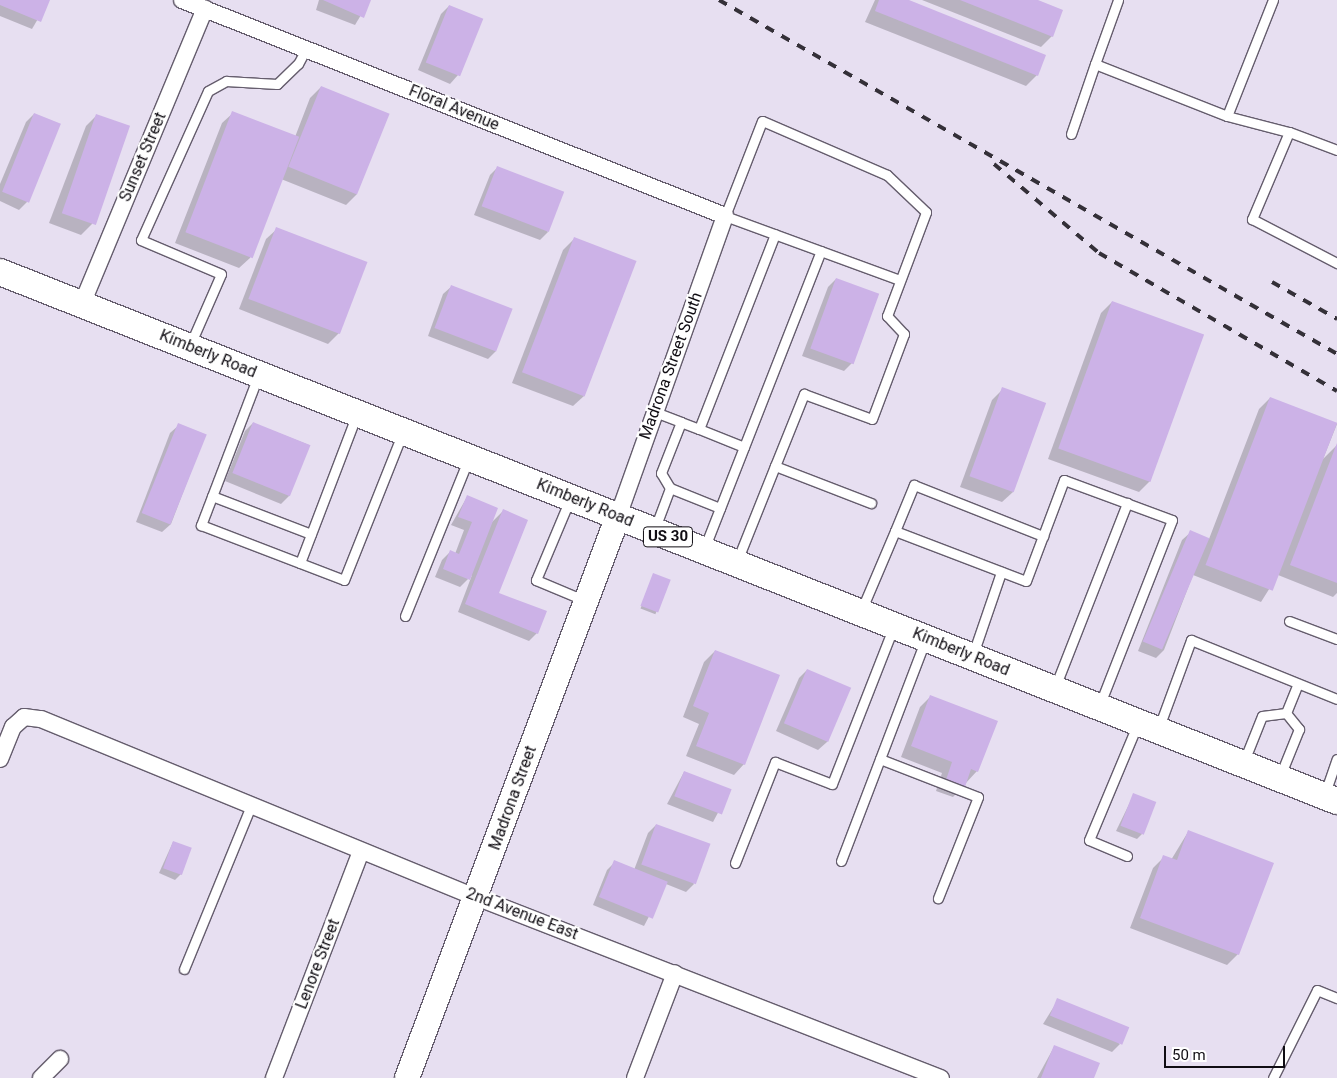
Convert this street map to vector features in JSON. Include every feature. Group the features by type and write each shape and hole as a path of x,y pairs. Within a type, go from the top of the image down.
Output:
{"main road":[{"name":"Kimberly Road","path":"0,272 1330,799"}],"street":[{"name":"Floral Avenue","path":"182,0 726,216"},
{"name":"Sunset Street","path":"82,304 205,9"},
{"name":"Madrona Street South","path":"618,516 726,216"},
{"name":"Madrona Street","path":"407,1078 618,516"},
{"name":"2nd Avenue East","path":"0,759 13,727 24,717 105,744 250,806 476,897 941,1078"},
{"name":"Lenore Street","path":"274,1078 361,851"},
{"path":"635,1078 675,973"},
{"path":"41,1078 60,1059"}],"lane":[{"path":"1071,134 1118,0"},
{"path":"1227,116 1273,0"},
{"path":"190,347 221,274 142,240 208,92 226,81 277,84 298,64 306,49"},
{"path":"1095,64 1227,116 1288,132 1337,150"},
{"path":"736,564 804,394 872,419 904,334 887,316 926,212 887,175 762,121 726,216 900,280"},
{"path":"1288,132 1252,220 1337,263"},
{"path":"699,429 774,234"},
{"path":"704,550 821,251"},
{"path":"259,374 201,525 344,580 404,432"},
{"path":"655,412 744,447"},
{"path":"300,563 358,413"},
{"path":"681,422 661,473 670,488 720,508"},
{"path":"404,616 469,458"},
{"path":"775,466 871,503"},
{"path":"895,531 1026,581 1064,480 1172,520 1099,707"},
{"path":"860,612 914,485 1043,536"},
{"path":"654,531 670,488"},
{"path":"212,496 311,534"},
{"path":"571,498 536,580 586,601"},
{"path":"1054,689 1127,504"},
{"path":"972,657 1001,572"},
{"path":"1289,621 1337,639"},
{"path":"735,863 775,762 832,784 894,626"},
{"path":"841,861 926,639"},
{"path":"1127,856 1089,840 1192,640 1337,699"},
{"path":"1286,713 1298,684"},
{"path":"1243,764 1262,716 1286,713"},
{"path":"1279,778 1299,728 1286,713"},
{"path":"880,759 978,797 938,898"},
{"path":"1330,799 1337,759"},
{"path":"184,968 250,806"},
{"path":"1273,1078 1317,990 1337,998"}],"building":[{"path":"0,0 50,0 41,22 0,5"},
{"path":"323,0 371,0 364,18"},
{"path":"879,0 909,0 1046,55 1038,76 875,11"},
{"path":"960,0 1038,0 1063,10 1053,37"},
{"path":"449,5 483,19 460,76 426,62"},
{"path":"321,86 390,114 357,194 288,167"},
{"path":"232,111 299,137 253,258 185,232"},
{"path":"34,113 61,124 29,203 2,192"},
{"path":"96,114 130,126 96,225 62,213"},
{"path":"497,166 564,192 549,232 482,206"},
{"path":"276,227 367,262 340,334 248,299"},
{"path":"574,237 637,261 585,396 522,372"},
{"path":"836,278 879,294 854,364 810,348"},
{"path":"451,285 513,309 496,352 435,328"},
{"path":"1112,301 1204,335 1150,482 1058,449"},
{"path":"1002,387 1046,403 1014,492 970,476"},
{"path":"1270,397 1337,423 1273,591 1205,565"},
{"path":"253,422 310,445 290,496 232,473"},
{"path":"178,423 207,435 170,525 142,513"},
{"path":"1337,443 1337,583 1290,565"},
{"path":"467,495 498,508 470,580 443,569 450,550 459,554 472,522 458,517"},
{"path":"503,509 528,520 499,593 547,611 538,634 465,604"},
{"path":"1190,530 1209,538 1162,650 1143,641"},
{"path":"653,573 671,580 658,612 640,606"},
{"path":"715,650 780,675 745,765 696,746 709,713 693,706"},
{"path":"807,669 851,688 828,742 784,723"},
{"path":"930,695 998,721 978,772 971,769 965,787 946,780 952,762 911,746"},
{"path":"684,771 732,789 722,814 674,796"},
{"path":"1133,793 1156,802 1144,835 1120,826"},
{"path":"656,824 711,844 696,884 641,864"},
{"path":"1188,830 1274,863 1239,955 1140,918 1163,855 1177,860"},
{"path":"173,841 192,848 182,875 163,868"},
{"path":"614,860 668,882 653,919 599,897"},
{"path":"1057,998 1129,1027 1122,1045 1050,1016"},
{"path":"1054,1045 1100,1063 1094,1078 1041,1078"}],"railway":[{"path":"719,0 1337,354"},
{"path":"994,164 1099,253 1337,391"},
{"path":"1272,282 1337,319"}]}
